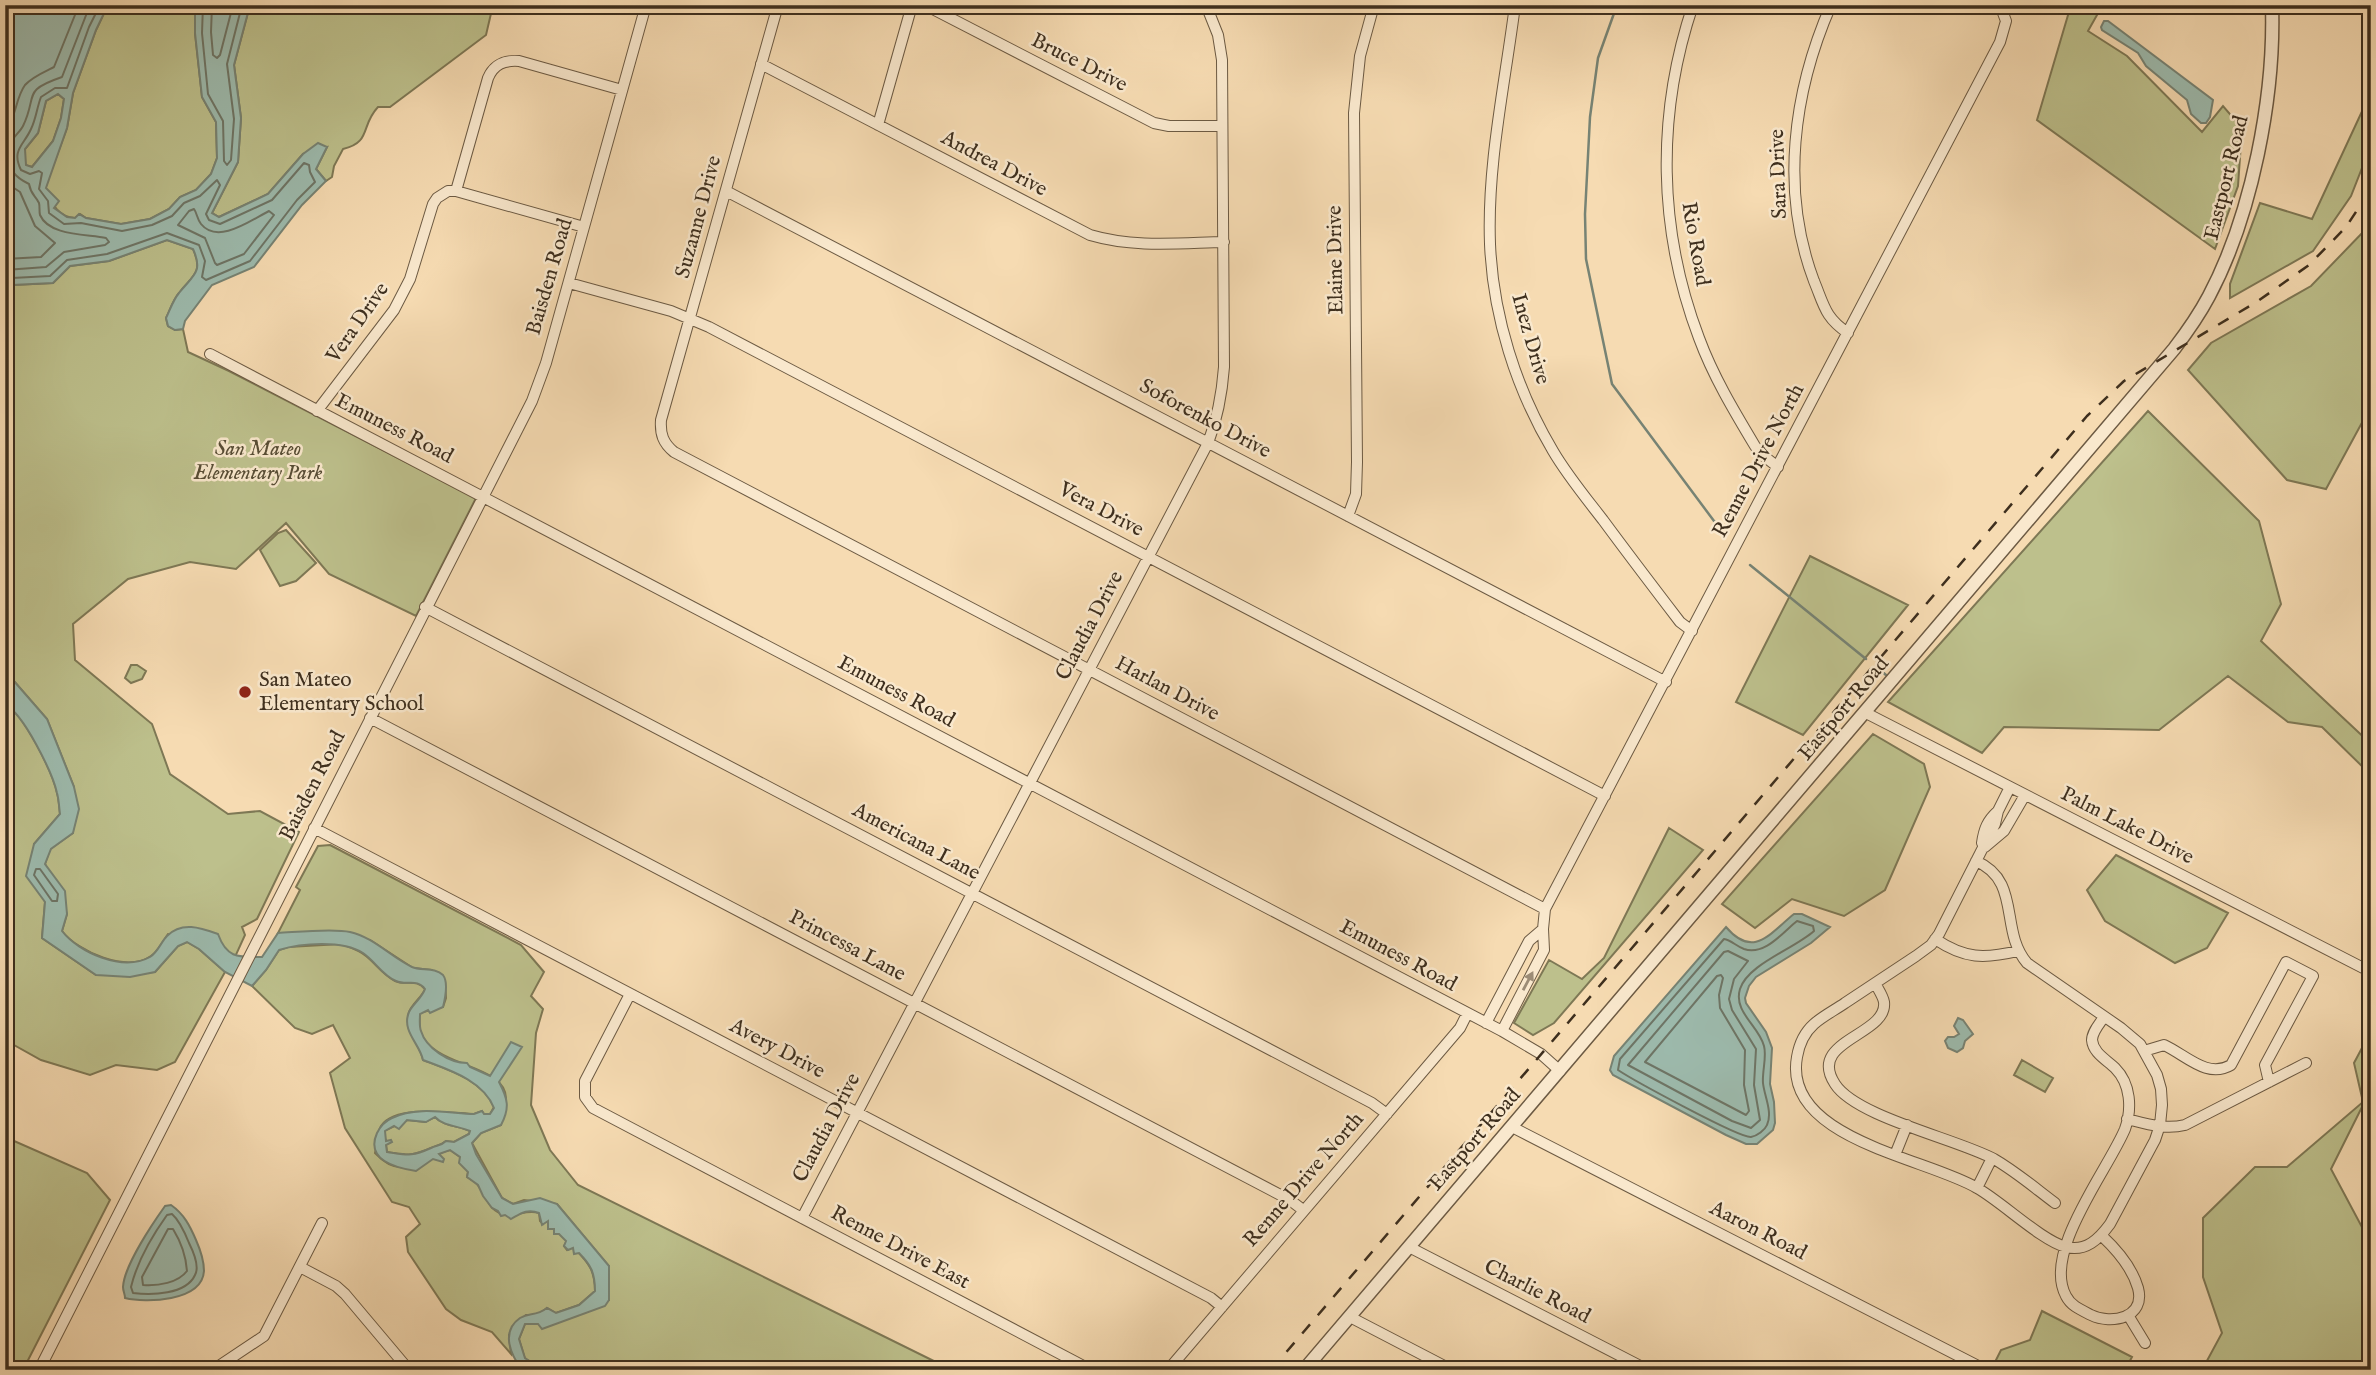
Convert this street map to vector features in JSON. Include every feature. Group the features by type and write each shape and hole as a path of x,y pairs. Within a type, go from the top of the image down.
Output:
{"street":[{"name":"Baisden Road","path":"39,1370 532,401 546,363 646,5"},
{"name":"Suzanne Drive","path":"662,439 661,419 778,5"},
{"path":"878,125 912,5"},
{"name":"Bruce Drive","path":"925,5 1154,123 1169,127 1222,126"},
{"name":"Elaine Drive","path":"1348,516 1356,494 1357,462 1354,113 1360,56 1374,5"},
{"name":"Inez Drive","path":"1515,5 1490,202 1490,245 1494,282 1509,351 1523,391 1553,452 1680,622 1692,631"},
{"name":"Rio Road","path":"1693,5 1676,61 1667,127 1667,198 1672,243 1699,340 1723,391 1755,446 1778,467"},
{"name":"Sara Drive","path":"1831,5 1815,43 1802,87 1797,118 1794,183 1801,233 1811,272 1832,323 1848,333"},
{"name":"Eastport Road","path":"1304,1370 2155,374 2197,317 2222,268 2243,213 2251,180 2270,74 2272,5"},
{"name":"Claudia Drive","path":"802,1218 1208,443 1220,410 1223,392 1224,242 1221,48 1206,6"},
{"name":"Renne Drive North","path":"1502,1031 1544,950 1545,909 2000,42 2004,31 2002,8"},
{"path":"584,227 456,191 488,78 491,70 499,64 519,61 622,90"},
{"name":"Andrea Drive","path":"761,64 1090,235 1113,242 1135,244 1224,242"},
{"name":"Vera Drive","path":"317,411 394,310 418,256 433,204 443,194 456,191"},
{"name":"Soforenko Drive","path":"726,191 1666,682"},
{"name":"Vera Drive","path":"569,283 691,318 1605,796"},
{"name":"Emuness Road","path":"210,354 1502,1031 1541,1054 1560,1071"},
{"name":"Harlan Drive","path":"662,439 674,452 1545,909"},
{"name":"Americana Lane","path":"425,607 1372,1103 1387,1114"},
{"name":"Palm Lake Drive","path":"1866,713 2371,972"},
{"name":"Princessa Lane","path":"370,718 1290,1200 1303,1210"},
{"path":"1982,850 1983,831 1989,819 1998,811 2010,787"},
{"path":"1976,861 1991,870 2006,891 2011,927 2018,951 2027,963 2131,1036 2144,1051 2161,1089 2159,1127 2155,1140 2102,1236 2084,1247 2066,1247 2052,1241 1978,1188 1849,1135 1828,1121 1805,1100 1796,1079 1799,1048 1814,1024 1916,956 1935,939 1976,861 1982,850 2004,831 2025,795"},
{"name":"Avery Drive","path":"314,828 1199,1292 1222,1307"},
{"path":"1486,1023 1530,941 1543,929"},
{"path":"1935,939 1954,951 1971,956 1996,956 2018,951"},
{"path":"2144,1051 2164,1045 2214,1071 2231,1065 2286,962 2312,975 2265,1065 2269,1082"},
{"path":"1875,983 1884,999 1883,1013 1874,1023 1835,1051 1829,1066 1834,1083 1843,1094 1907,1125 1992,1158 2055,1203"},
{"name":"Renne Drive East","path":"630,994 588,1074 584,1089 585,1097 599,1112 1091,1370"},
{"name":"Renne Drive North","path":"1168,1370 1460,1028 1468,1014"},
{"path":"2102,1236 2124,1259 2137,1287 2137,1303 2128,1315 2117,1320 2100,1319 2075,1306 2067,1298 2062,1275 2068,1234 2114,1150 2127,1119 2129,1099 2122,1077 2096,1050 2092,1042 2092,1036 2104,1017"},
{"path":"2127,1119 2159,1127 2185,1125 2306,1063"},
{"path":"1895,1155 1907,1125"},
{"name":"Aaron Road","path":"1512,1127 1986,1370"},
{"path":"1978,1188 1992,1158"},
{"path":"213,1370 264,1336 322,1223"},
{"name":"Charlie Road","path":"1409,1247 1648,1370"},
{"path":"300,1267 336,1286 345,1294 408,1370"},
{"path":"2128,1315 2145,1343"},
{"path":"1350,1317 1452,1370"}],"green space":[{"path":"108,5 195,5 195,33 202,97 216,122 217,158 211,174 196,190 180,197 169,209 150,219 121,224 86,218 80,214 75,218 64,215 56,208 45,188 67,128 73,93"},
{"path":"250,5 493,5 486,35 390,107 378,107 362,138 343,149 334,166 332,177 326,181 316,169 327,147 303,154 268,194 219,217 212,213 238,162 241,118 234,65"},
{"path":"2071,5 2100,5 2101,8 2088,31 2127,56 2202,132 2223,106 2242,128 2238,186 2215,249 2037,120"},
{"path":"2371,92 2371,145 2351,196 2313,251 2230,298 2230,284 2260,203 2312,219"},
{"path":"58,94 64,99 53,141 32,167 25,165 25,149 38,133 46,101"},
{"path":"2366,229 2371,234 2371,406 2326,489 2287,480 2188,370 2211,343 2311,286"},
{"name":"San Mateo Elementary Park","path":"167,240 193,249 196,257 195,274 177,296 166,318 168,326 175,330 183,329 188,352 476,498 416,616 329,574 286,523 236,569 190,562 128,579 73,624 75,660 152,724 170,774 228,814 260,811 299,832 257,919 242,927 245,935 235,957 222,946 168,934 154,954 141,961 129,962 91,953 69,939 62,931 67,914 45,864 50,849 73,833 74,787 47,719 13,680 5,679 5,291 12,285 53,283 70,266 109,261"},
{"path":"2148,411 2259,521 2281,604 2261,641 2371,744 2371,775 2322,727 2288,722 2228,676 2159,730 2004,727 1982,753 1888,702"},
{"path":"286,530 316,563 296,581 280,586 260,550 278,533"},
{"path":"1810,556 1908,605 1803,735 1736,702"},
{"path":"131,665 137,665 146,671 142,679 131,683 125,678"},
{"path":"5,705 20,719 36,744 50,772 58,798 60,814 34,844 45,902 42,938 96,975 155,972 178,946 187,942 225,972 175,1062 157,1070 116,1065 90,1075 41,1060 5,1040"},
{"path":"1873,734 1924,764 1930,787 1885,890 1844,916 1792,899 1755,928 1722,904"},
{"path":"1669,828 1703,850 1554,1023 1533,1035 1514,1023 1549,960 1582,979 1604,958"},
{"path":"330,845 521,945 544,972 531,996 543,1009 536,1033 531,1105 550,1150 578,1185 952,1370 530,1370 531,1362 525,1359 519,1339 525,1324 538,1324 609,1300 609,1266 557,1204 524,1200 513,1204 502,1198 472,1143 481,1133 501,1125 506,1098 502,1087 494,1078 438,1052 427,1042 420,1030 419,1013 443,1007 446,998 445,980 432,970 413,968 370,940 278,933 300,890 296,887 318,846"},
{"path":"2116,855 2228,913 2207,948 2175,963 2105,921 2087,890"},
{"path":"341,944 363,954 395,981 418,984 425,989 410,1009 408,1019 408,1026 423,1060 473,1083 489,1098 494,1107 490,1114 484,1114 482,1111 474,1114 424,1111 388,1119 381,1126 375,1153 385,1162 403,1167 450,1150 460,1157 468,1172 467,1177 480,1187 495,1210 506,1215 539,1213 540,1221 543,1224 548,1221 567,1241 564,1246 567,1250 573,1247 592,1273 595,1291 579,1305 556,1313 547,1308 538,1315 526,1315 509,1335 511,1354 492,1332 461,1320 446,1309 408,1252 406,1237 420,1224 409,1207 392,1202 345,1128 330,1073 350,1058 333,1025 312,1034 295,1028 252,986 279,950 288,947"},
{"path":"2371,1031 2371,1089 2331,1169 2371,1244 2371,1370 2202,1370 2222,1333 2203,1277 2203,1218 2255,1167 2287,1167 2363,1102 2354,1063"},
{"path":"2022,1060 2053,1078 2045,1092 2014,1075"},
{"path":"435,1117 470,1131 469,1134 454,1142 446,1141 414,1154 387,1152 384,1131 407,1120 425,1122"},
{"path":"5,1137 87,1173 110,1200 23,1370 5,1370"},
{"path":"2042,1311 2132,1357 2125,1370 2006,1370 1994,1364 2001,1350 2030,1340"}],"water":[{"path":"5,5 108,5 73,93 67,128 46,188 59,201 54,208 67,217 75,218 79,214 86,218 121,224 150,219 169,209 180,197 196,190 211,174 217,158 216,122 202,97 195,33 195,5 250,5 234,65 241,118 238,162 212,213 219,217 268,194 303,154 318,143 327,147 316,169 326,181 302,205 254,267 212,285 185,321 183,329 175,330 168,326 166,318 177,296 195,274 197,264 193,249 167,240 109,261 70,266 53,283 12,285 5,291","holes":["58,94 64,99 53,141 32,167 26,165 25,149 38,133 46,101"]},
{"path":"2104,21 2108,21 2213,100 2206,123 2201,123 2191,114 2187,100 2146,66 2138,53 2102,30"},
{"path":"5,679 13,680 47,719 74,787 79,809 73,833 51,849 45,864 65,891 67,914 62,931 79,946 102,958 139,961 153,955 173,931 192,927 218,934 225,948 235,955 262,957 278,933 325,930 350,932 366,938 412,967 436,971 443,975 446,987 443,1007 420,1014 420,1027 433,1049 490,1076 511,1042 522,1047 499,1082 507,1104 501,1125 481,1133 472,1143 502,1198 513,1204 540,1198 557,1204 609,1266 609,1300 605,1306 542,1329 538,1324 525,1324 519,1339 525,1358 531,1362 530,1370 522,1370 511,1351 510,1330 524,1316 547,1308 556,1313 579,1305 595,1291 589,1266 579,1253 574,1254 573,1248 568,1250 564,1246 566,1241 559,1234 554,1234 554,1229 548,1229 548,1221 542,1225 539,1213 527,1211 511,1219 505,1215 501,1216 483,1196 478,1185 467,1177 468,1172 459,1163 460,1157 450,1150 439,1154 444,1159 443,1162 433,1159 416,1171 384,1161 375,1150 377,1133 387,1121 401,1114 432,1111 474,1114 482,1111 484,1114 490,1114 494,1108 489,1098 474,1083 423,1060 407,1025 409,1012 424,992 422,986 391,978 363,953 333,944 279,950 252,986 225,972 187,942 178,946 155,972 130,977 96,975 42,938 45,902 26,876 34,844 60,814 58,798 50,772 36,744 20,719 5,705","holes":["435,1117 470,1131 469,1134 454,1142 446,1141 414,1154 387,1152 386,1145 392,1142 386,1141 385,1131 394,1126 399,1129 407,1120 426,1122"]},
{"path":"1794,914 1802,914 1830,927 1811,943 1756,977 1745,998 1766,1032 1772,1048 1770,1084 1774,1102 1773,1130 1757,1144 1746,1144 1613,1075 1610,1070 1614,1056 1726,927 1736,937 1754,942 1770,935"},
{"path":"1958,1018 1963,1020 1973,1034 1957,1052 1948,1048 1945,1041 1948,1037 1959,1034 1954,1026"},
{"path":"171,1205 186,1221 202,1255 204,1271 201,1281 194,1289 171,1298 125,1298 123,1287 128,1268 165,1206"}],"waterway":[{"path":"1617,5 1598,58 1590,117 1585,214 1586,259 1612,384 1714,521 1723,528"},
{"path":"1750,565 1866,659"},
{"path":"1880,670 1886,675"}],"railway":[{"path":"1271,1370 2087,416 2124,381 2258,301 2309,265 2346,227 2371,189"}],"place":[{"name":"San Mateo Elementary School","path":"245,692"}]}
